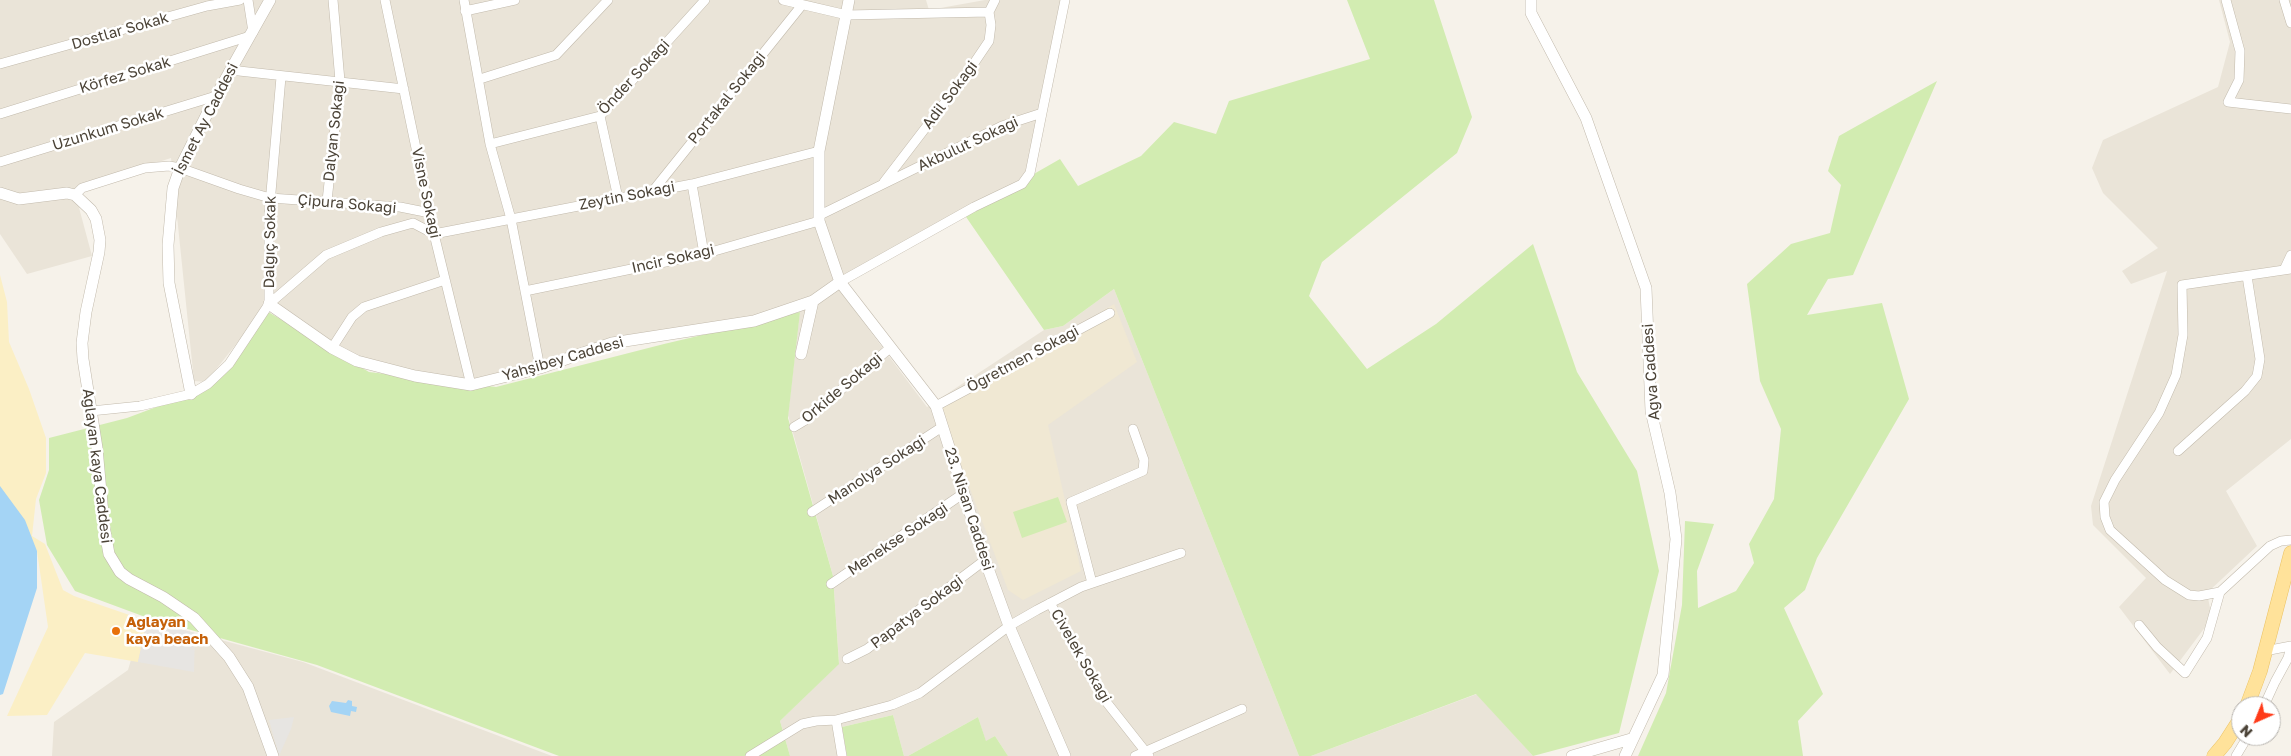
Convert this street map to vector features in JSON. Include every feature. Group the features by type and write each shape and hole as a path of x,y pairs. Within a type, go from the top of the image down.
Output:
{"main road":[{"path":"2250,696 2266,650 2291,553"},
{"path":"2214,756 2231,734"}],"street":[{"name":"Dostlar Sokak","path":"0,64 225,1 240,0"},
{"path":"248,0 251,34"},
{"name":"İsmet Ay Caddesi","path":"191,394 171,296 168,263 173,188 180,168 216,96 270,0"},
{"name":"Dalyan Sokagi","path":"326,201 340,81 333,0"},
{"name":"Visne Sokagi","path":"385,0 434,234 471,385"},
{"path":"464,0 480,80 490,144 511,219 540,368"},
{"path":"465,11 515,0"},
{"path":"480,80 556,55 608,0"},
{"name":"Önder Sokagi","path":"490,144 600,116 705,0"},
{"path":"783,0 847,15 989,12"},
{"path":"844,0 847,15"},
{"name":"23. Nisan Caddesi","path":"849,0 819,151 820,218 840,282 936,406 985,560 1009,626 1065,756"},
{"name":"Adil Sokagi","path":"884,182 966,75 989,41 992,24 989,12 995,0"},
{"path":"840,282 974,207 1022,184 1030,173 1065,0"},
{"name":"Ağva Caddesi","path":"1531,0 1531,13 1586,118 1646,288 1651,411 1670,492 1676,540 1663,675 1624,756"},
{"path":"2226,0 2240,51 2239,80 2228,102 2291,109"},
{"path":"2284,0 2291,23"},
{"name":"Portakal Sokagi","path":"652,192 802,5"},
{"name":"Körfez Sokak","path":"0,114 251,34"},
{"path":"230,70 404,89"},
{"name":"Dalgıç Sokak","path":"90,411 140,406 191,394 208,384 229,364 269,304 270,198 281,77"},
{"name":"Uzunkum Sokak","path":"0,162 216,96"},
{"name":"Akbulut Sokagi","path":"820,218 884,182 1002,126 1042,113"},
{"path":"600,116 618,198"},
{"name":"Zeytin Sokagi","path":"434,234 692,184 819,151"},
{"name":"Çipura Sokagi","path":"75,195 82,188 145,168 162,166 180,168 270,198 400,207 430,213"},
{"path":"692,184 704,254"},
{"path":"0,193 19,199 67,193 75,195"},
{"name":"Ağlayan kaya Caddesi","path":"75,195 90,210 99,229 100,240 84,320 82,342 90,411 97,448 106,546 114,564 130,579 163,597 194,618 229,657 248,687 272,756"},
{"name":"Incir Sokagi","path":"525,291 704,254 820,218"},
{"path":"269,304 326,255 381,232 413,223 434,234"},
{"path":"2220,592 2194,596 2180,591 2114,535 2106,524 2104,507 2115,480 2151,427 2176,375 2183,336 2182,286 2288,270 2291,255"},
{"path":"2178,451 2245,391 2257,376 2260,359 2247,276"},
{"path":"332,348 352,317 360,309 445,280"},
{"name":"Yahşibey Caddesi","path":"269,304 332,348 357,361 399,372 471,385 540,368 612,343 754,320 813,301 840,282"},
{"path":"801,354 813,301"},
{"name":"Ögretmen Sokagi","path":"936,406 1110,312"},
{"name":"Orkide Sokagi","path":"794,427 804,421 890,348"},
{"name":"Manolya Sokagi","path":"812,512 942,427"},
{"path":"1092,583 1071,502 1143,471 1144,460 1133,429"},
{"name":"Menekse Sokagi","path":"831,584 964,493"},
{"path":"2139,625 2157,647 2185,673 2207,638 2220,592 2270,546 2281,540 2291,540"},
{"path":"750,756 802,724 836,720 892,705 920,692 1009,626 1050,603 1092,583 1181,553"},
{"name":"Papatya Sokagi","path":"847,659 867,649 985,560"},
{"name":"Civelek Sokagi","path":"1050,603 1104,700 1148,754"},
{"path":"2266,650 2291,646 2288,658 2269,696"},
{"path":"1135,756 1148,754 1242,709"},
{"path":"836,720 842,756"},
{"path":"1572,756 1631,739"}],"shaded area":[{"path":"0,0 926,0 929,10 985,0 1069,0 1030,176 837,287 927,407 1044,330 1063,326 1114,289 1299,756 1008,756 995,736 986,742 978,717 908,756 904,756 893,715 842,727 847,756 790,756 780,721 839,663 833,576 788,415 801,301 754,321 612,343 470,384 388,371 264,309 206,382 194,381 171,158 74,189 92,256 27,274 0,234"},
{"path":"2219,0 2291,0 2291,439 2226,491 2257,546 2207,593 2212,618 2170,674 2119,607 2146,578 2093,525 2091,506 2167,271 2131,284 2122,271 2158,248 2103,193 2092,168 2103,140 2218,87 2230,42"},
{"path":"1114,304 1137,362 1048,425 1081,571 1023,600 1008,590 940,409"},
{"path":"143,619 303,662 552,756 52,756 54,722 128,670"},
{"path":"147,621 195,633 194,672 138,662"},
{"path":"1477,694 1533,756 1311,756"},
{"path":"294,717 291,729 279,756 269,720"}],"green space":[{"path":"1347,0 1434,0 1472,117 1457,153 1322,262 1309,296 1367,369 1436,324 1533,244 1577,372 1637,471 1659,571 1619,733 1533,756 1476,694 1311,756 1299,756 1114,289 1063,326 1044,330 964,214 1060,159 1078,186 1141,156 1174,122 1216,134 1229,101 1370,59"},
{"path":"1937,81 1853,275 1828,279 1807,315 1882,303 1909,399 1817,558 1805,590 1784,608 1823,694 1798,721 1803,756 1638,756 1666,693 1682,605 1685,521 1714,524 1697,571 1698,608 1736,591 1754,563 1749,544 1774,499 1781,429 1760,381 1747,284 1791,244 1830,233 1841,185 1828,171 1839,136"},
{"path":"265,310 369,372 496,387 664,344 800,312 788,418 833,576 839,664 780,721 790,756 559,756 317,665 148,618 75,591 47,545 39,500 49,470 49,438 127,418 191,394 208,384"},
{"path":"1058,497 1067,522 1022,538 1013,512"},
{"path":"893,715 904,756 847,756 842,727"},
{"path":"978,717 986,741 995,736 1008,756 908,756"}],"sand":[{"path":"0,275 7,302 9,342 29,389 46,438 46,473 36,499 32,536 45,544 63,590 74,596 147,621 138,662 85,653 47,715 7,716 48,627 37,551 0,488"}],"water":[{"path":"0,486 25,520 37,551 37,588 3,694 0,695"},
{"path":"348,700 352,701 352,706 357,707 356,712 351,711 350,716 331,712 329,706 332,701 346,703"}],"place":[{"name":"Ağlayan kaya beach","path":"116,631"}]}
